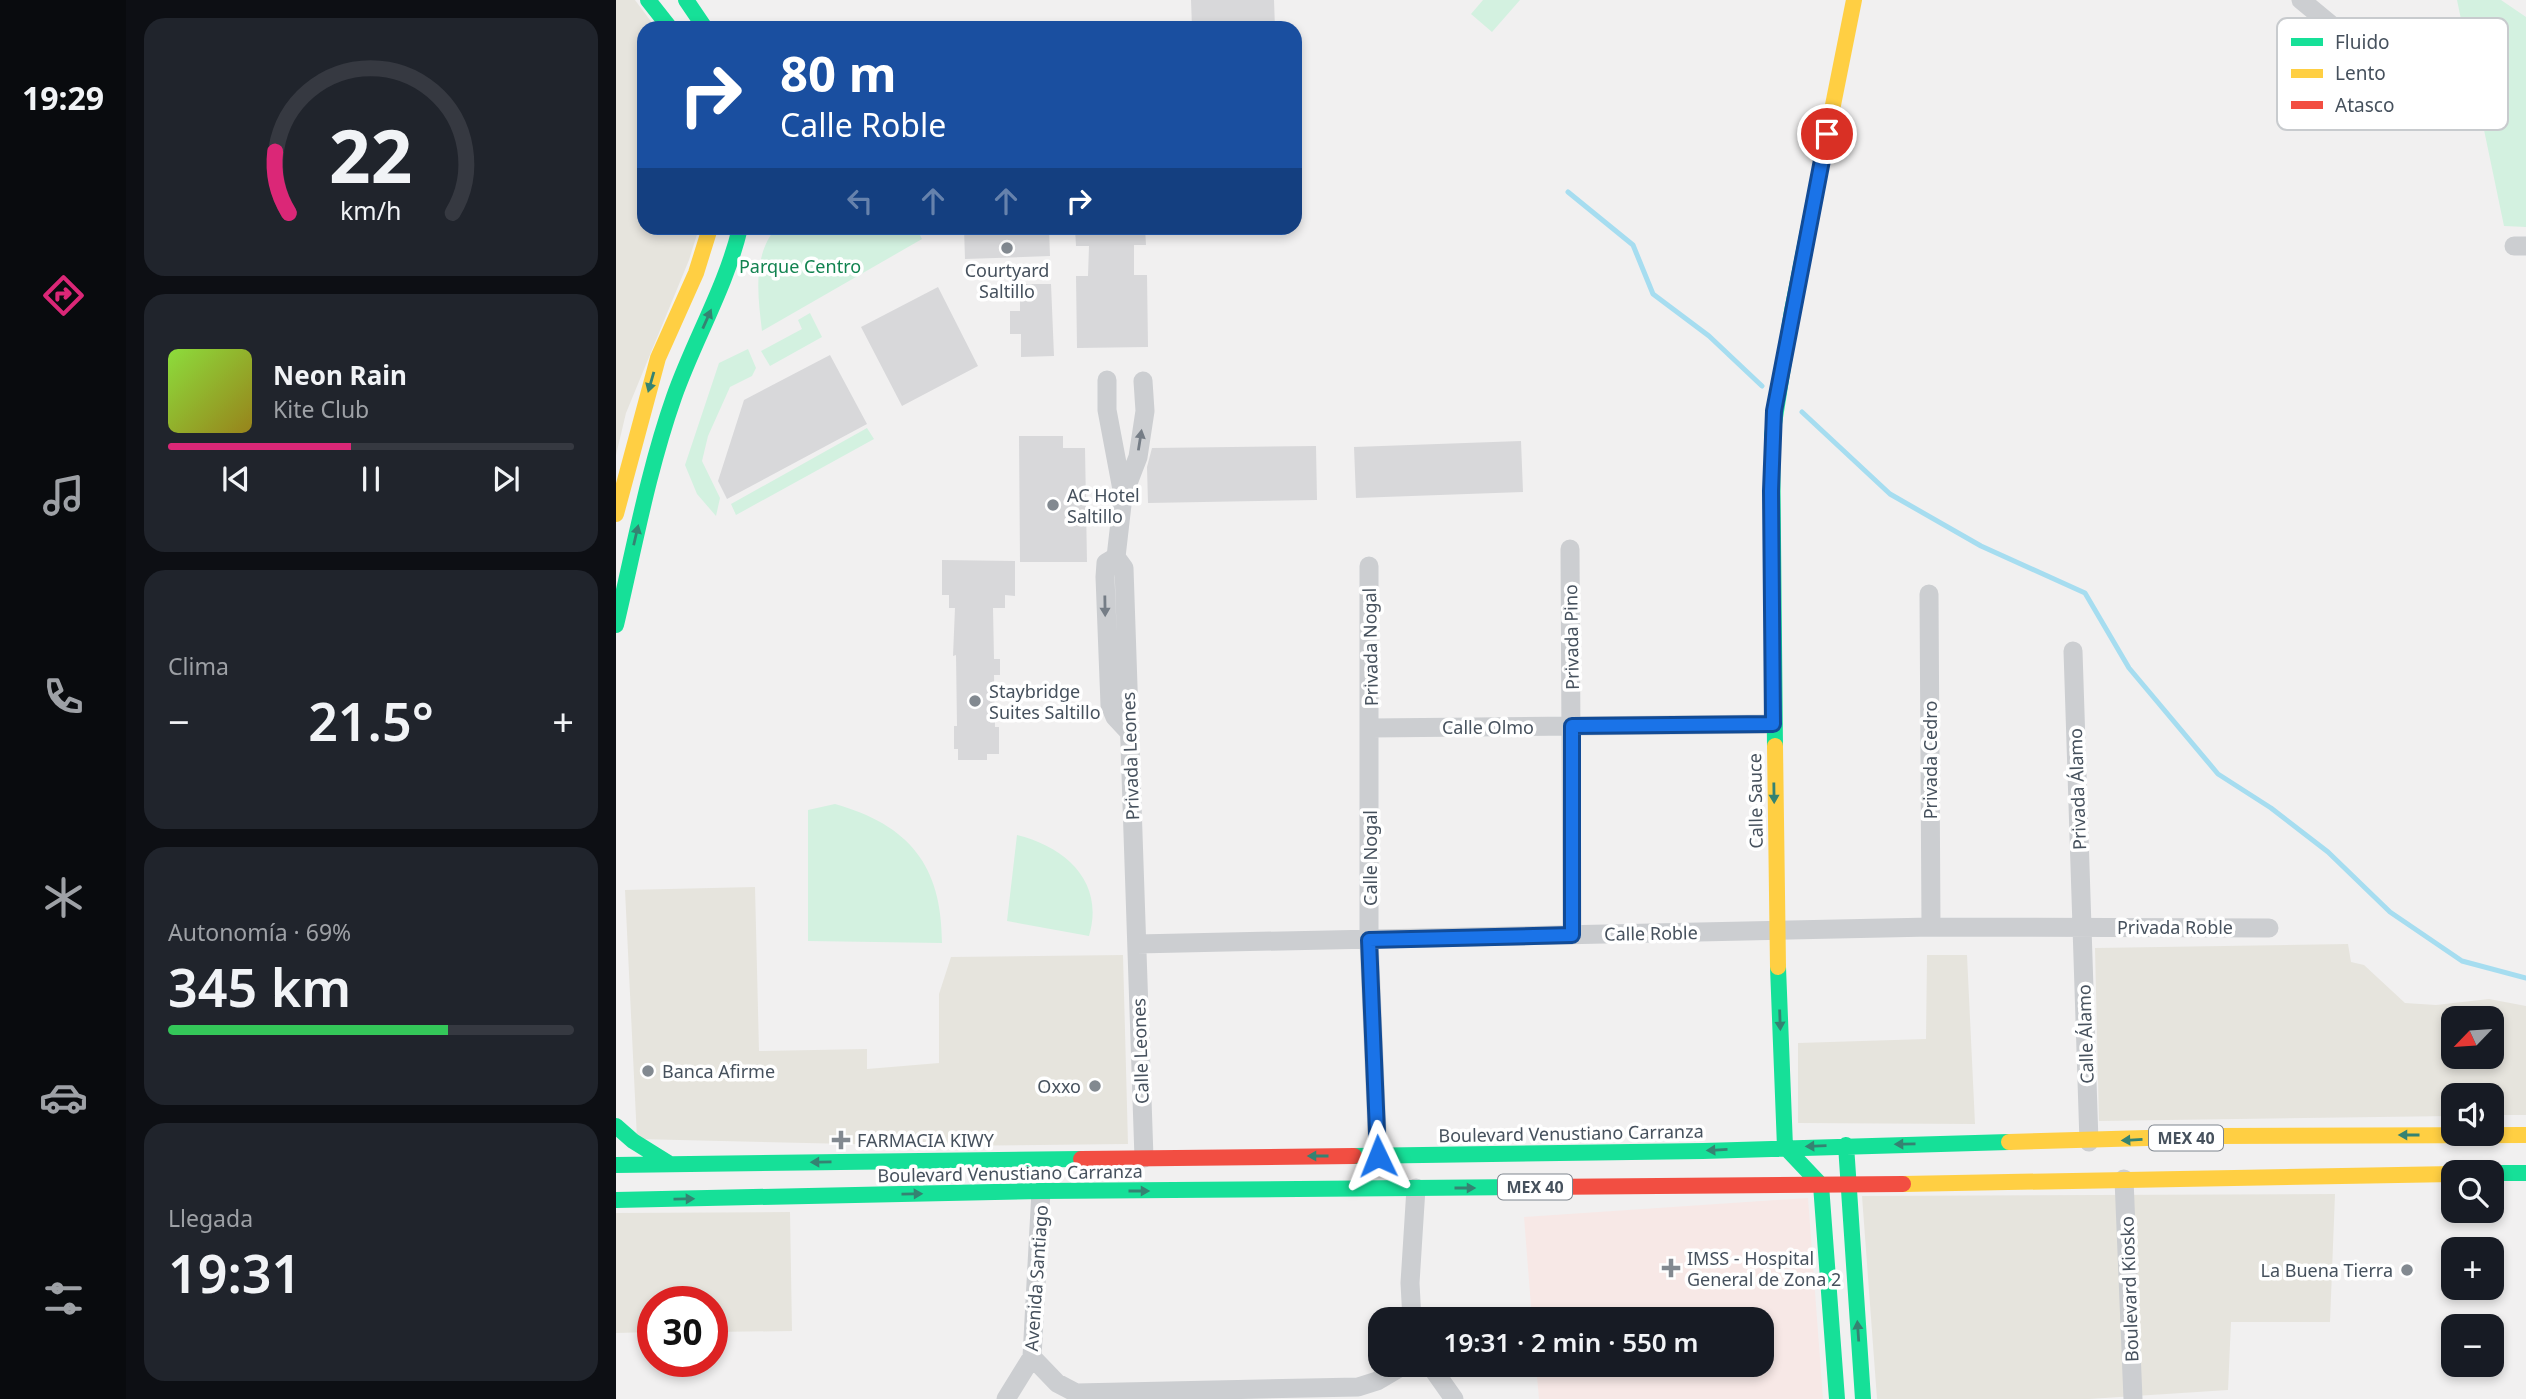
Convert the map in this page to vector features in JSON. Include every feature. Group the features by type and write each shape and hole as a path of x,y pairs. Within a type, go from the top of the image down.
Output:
{"main road":[{"path":"648,0 664,21"},
{"path":"686,0 700,21"},
{"name":"Calle Sauce","path":"1786,1147 1777,931 1773,724 1771,491 1774,411 1854,0"},
{"path":"616,514 658,358 696,273 708,235"},
{"path":"616,625 642,509 670,409 683,369 726,277 738,235"},
{"path":"696,273 704,282 710,284 726,277"},
{"path":"616,1126 670,1164"},
{"name":"Boulevard Venustiano Carranza","path":"616,1165 1378,1156 2089,1142 2217,1136 2526,1135"},
{"path":"1846,1145 1863,1399"},
{"path":"1786,1147 1821,1185 1837,1399"},
{"path":"2504,1173 2526,1173"},
{"name":"Boulevard Venustiano Carranza","path":"616,1200 1041,1191 1821,1185 2441,1174"},
{"path":"1829,1298 1856,1297"}],"street":[{"path":"2301,0 2323,18"},
{"path":"1107,380 1107,410 1123,496"},
{"path":"1123,496 1138,457 1145,411 1143,381"},
{"name":"Privada Leones","path":"1123,496 1120,562 1137,944"},
{"name":"Privada Pino","path":"1570,548 1572,935"},
{"name":"Privada Nogal","path":"1369,566 1371,728"},
{"name":"Privada Cedro","path":"1929,594 1931,927"},
{"name":"Privada Álamo","path":"2073,651 2081,926"},
{"name":"Calle Olmo","path":"1371,728 1773,724"},
{"name":"Calle Nogal","path":"1371,728 1369,940 1378,1156"},
{"name":"Calle Roble","path":"1137,944 2081,926"},
{"name":"Privada Roble","path":"2081,926 2269,928"},
{"name":"Calle Álamo","path":"2081,926 2089,1142"},
{"name":"Calle Leones","path":"1137,944 1144,1158"},
{"name":"Boulevard Kiosko","path":"2124,1180 2133,1399"},
{"path":"1411,1307 1410,1283 1416,1188"},
{"name":"Avenida Santiago","path":"1006,1399 1032,1357 1041,1191"},
{"path":"1032,1357 1057,1383 1076,1393 1359,1387 1384,1377"},
{"path":"1438,1377 1454,1399"}],"shaded area":[{"path":"616,0 635,0 651,21 637,21 637,235 697,235 626,413 616,455"},
{"path":"755,887 759,1051 867,1049 867,1069 939,1063 939,994 951,957 1123,955 1128,1144 939,1146 637,1139 625,890"},
{"path":"2348,944 2351,962 2364,965 2405,1003 2436,1005 2489,999 2526,1006 2526,1115 2504,1115 2504,1083 2441,1083 2441,1116 2099,1121 2095,948"},
{"path":"1927,955 1967,955 1975,1124 1798,1123 1798,1043 1926,1039"},
{"path":"2335,1194 2330,1322 2231,1322 2228,1390 2089,1399 1877,1399 1862,1196"},
{"name":"IMSS - Hospital General de Zona 2","path":"1808,1198 1823,1399 1539,1399 1537,1377 1774,1377 1774,1307 1531,1307 1524,1217"},
{"path":"790,1212 792,1331 728,1332 728,1286 637,1286 637,1332 616,1333 616,1213"}],"green space":[{"path":"1483,0 1520,0 1492,32 1471,14"},
{"path":"2457,0 2501,0 2526,17 2526,227 2504,226 2484,130 2508,130 2508,18 2461,18"},
{"name":"Parque Centro","path":"771,235 920,235 922,239 762,331 758,277"},
{"name":"Parque Centro","path":"810,313 822,337 770,366 761,351 802,329 798,320"},
{"path":"748,349 756,368 752,376 730,387 708,436 702,461 720,498 716,516 697,494 685,465 719,363"},
{"path":"867,428 874,439 736,515 731,504"},
{"path":"835,804 883,824 916,852 928,870 936,891 942,943 808,941 808,810"},
{"path":"1017,835 1051,848 1077,870 1086,883 1091,899 1093,917 1089,936 1007,921"}],"building":[{"path":"1191,0 1274,0 1275,21 1192,21"},
{"name":"Courtyard Saltillo","path":"964,235 1049,235 1050,256 965,259"},
{"path":"1075,235 1145,235 1146,245 1134,245 1134,275 1147,275 1148,347 1077,348 1076,276 1088,276 1089,246 1076,246"},
{"path":"1020,284 1051,284 1054,356 1021,357 1021,334 1010,334 1010,311 1020,311"},
{"path":"938,287 978,366 902,406 861,327"},
{"path":"830,355 867,424 727,499 718,481 744,400"},
{"name":"AC Hotel Saltillo","path":"1019,436 1063,436 1063,448 1085,448 1087,562 1020,562"},
{"path":"1521,441 1523,492 1356,498 1354,447"},
{"path":"1316,446 1317,500 1148,503 1147,467 1152,448"},
{"path":"942,560 1015,561 1015,596 1005,595 1005,608 993,608 994,659 1000,659 1000,675 994,675 995,727 999,727 999,754 987,754 987,760 958,760 958,749 954,749 954,726 957,726 956,655 953,656 955,608 949,608 949,595 942,595"}],"waterway":[{"path":"1568,192 1633,245 1653,294 1709,336 1762,386"},
{"path":"1802,412 1890,494 1981,546 2085,593 2129,668 2218,774 2271,808 2328,852 2390,912 2462,961 2526,978"}],"traffic: fast":[{"path":"648,0 664,21"},
{"path":"686,0 700,21"},
{"path":"1775,746 1772,436 1792,311 1831,115"},
{"path":"616,625 665,425 682,376 727,271 738,235"},
{"path":"1778,967 1785,1147 1821,1185 1837,1399"},
{"path":"616,1126 633,1141 670,1164"},
{"path":"1354,1156 1703,1151 2009,1142"},
{"path":"1846,1145 1863,1399"},
{"path":"616,1165 1081,1159"},
{"path":"2504,1173 2526,1173"},
{"path":"616,1200 1041,1191 1537,1187"}],"traffic: slow":[{"path":"1831,115 1854,0"},
{"path":"616,514 658,358 696,273 708,235"},
{"path":"1775,746 1778,967"},
{"path":"2009,1142 2217,1136 2526,1135"},
{"path":"1903,1184 2441,1174"}],"traffic: jam":[{"path":"1081,1159 1354,1156"},
{"path":"1537,1187 1903,1184"}],"place":[{"name":"Courtyard Saltillo","path":"1007,248"},
{"name":"AC Hotel Saltillo","path":"1053,505"},
{"name":"Staybridge Suites Saltillo","path":"975,701"},
{"name":"Banca Afirme","path":"648,1071"},
{"name":"Oxxo","path":"1095,1086"},
{"name":"FARMACIA KIWY","path":"841,1140"},
{"name":"IMSS - Hospital General de Zona 2","path":"1671,1268"},
{"name":"La Buena Tierra","path":"2407,1270"}],"route":[{"path":"1378,1156 1369,940 1572,935 1572,726 1773,724 1771,491 1774,411 1827,134"}]}
